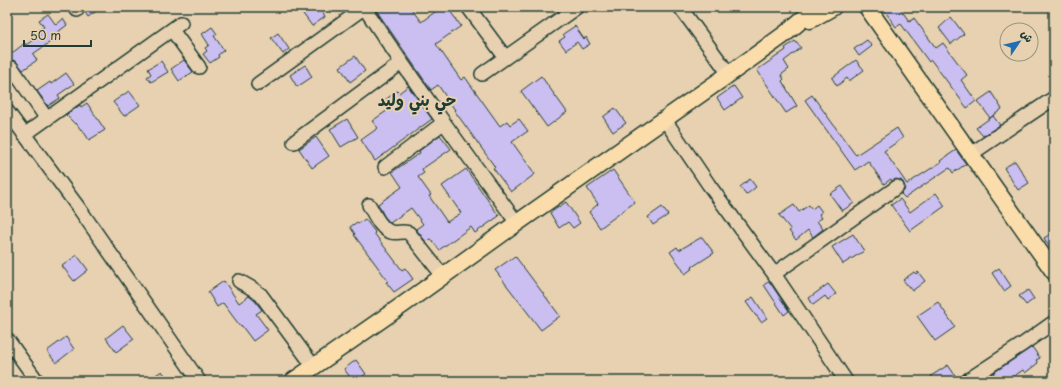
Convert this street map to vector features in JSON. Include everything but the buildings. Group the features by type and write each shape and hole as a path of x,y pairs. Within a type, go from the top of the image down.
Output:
{"main road":[{"path":"293,381 665,120 785,34 817,7"},
{"path":"785,34 833,7"},
{"path":"867,7 1053,268"}],"street":[{"path":"258,84 364,7 443,123 517,223"},
{"path":"468,7 506,58"},
{"path":"482,74 577,7"},
{"path":"680,7 729,74"},
{"path":"24,135 177,26 199,67"},
{"path":"294,142 401,63"},
{"path":"12,68 47,118"},
{"path":"971,154 1054,98"},
{"path":"7,111 81,211 199,381"},
{"path":"665,120 709,185 774,274 846,381"},
{"path":"385,167 443,123"},
{"path":"774,274 897,187"},
{"path":"370,205 382,226 386,230 391,232 401,231 409,233 443,276"},
{"path":"239,281 261,295 314,366"},
{"path":"968,380 1054,322"},
{"path":"7,339 37,381"}],"district":[{"name":"حي بني وليد","path":"417,99"}]}
